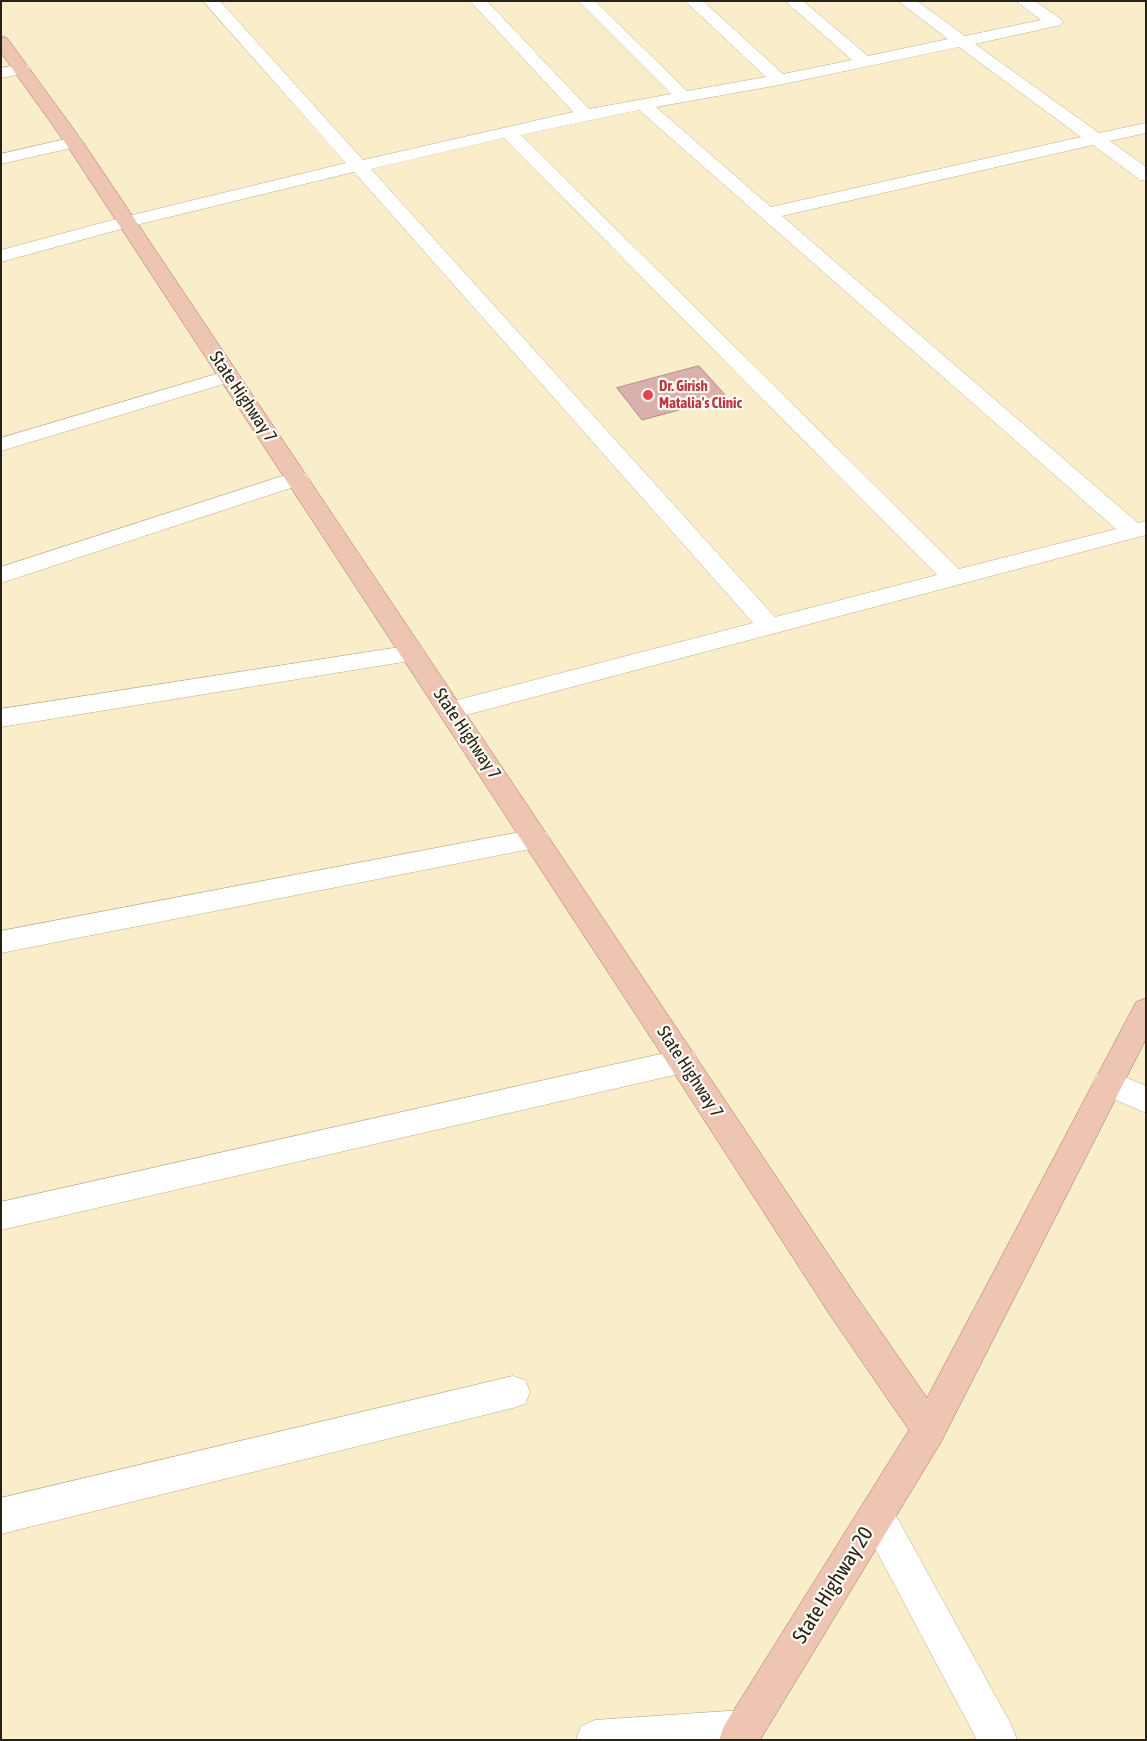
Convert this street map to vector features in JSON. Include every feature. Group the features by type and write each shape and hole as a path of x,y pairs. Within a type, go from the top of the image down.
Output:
{"main road":[{"name":"State Highway 7","path":"1,41 12,71 74,142 128,222 842,1304 929,1430"},
{"name":"State Highway 20","path":"741,1735 929,1430 1146,1010"}],"street":[{"path":"211,1 769,626"},
{"path":"478,1 585,115"},
{"path":"586,1 683,97"},
{"path":"693,1 779,80"},
{"path":"793,1 866,62"},
{"path":"906,1 1146,176"},
{"path":"1,256 128,222 358,166 585,115 779,80 1054,22 1024,1"},
{"path":"642,104 1139,529"},
{"path":"768,213 1146,128"},
{"path":"509,133 954,578"},
{"path":"1,159 74,142"},
{"path":"1,445 230,376"},
{"path":"1,575 298,478"},
{"path":"451,710 1139,529"},
{"path":"1,718 413,653"},
{"path":"1,942 536,839"},
{"path":"1,1216 683,1061"},
{"path":"1108,1083 1146,1100"},
{"path":"1,1516 513,1392"},
{"path":"876,1516 998,1740"},
{"path":"595,1740 741,1735"}],"building":[{"path":"699,366 727,397 642,420 617,388"}],"place":[{"name":"Dr. Girish Matalia's Clinic","path":"648,395"}]}
